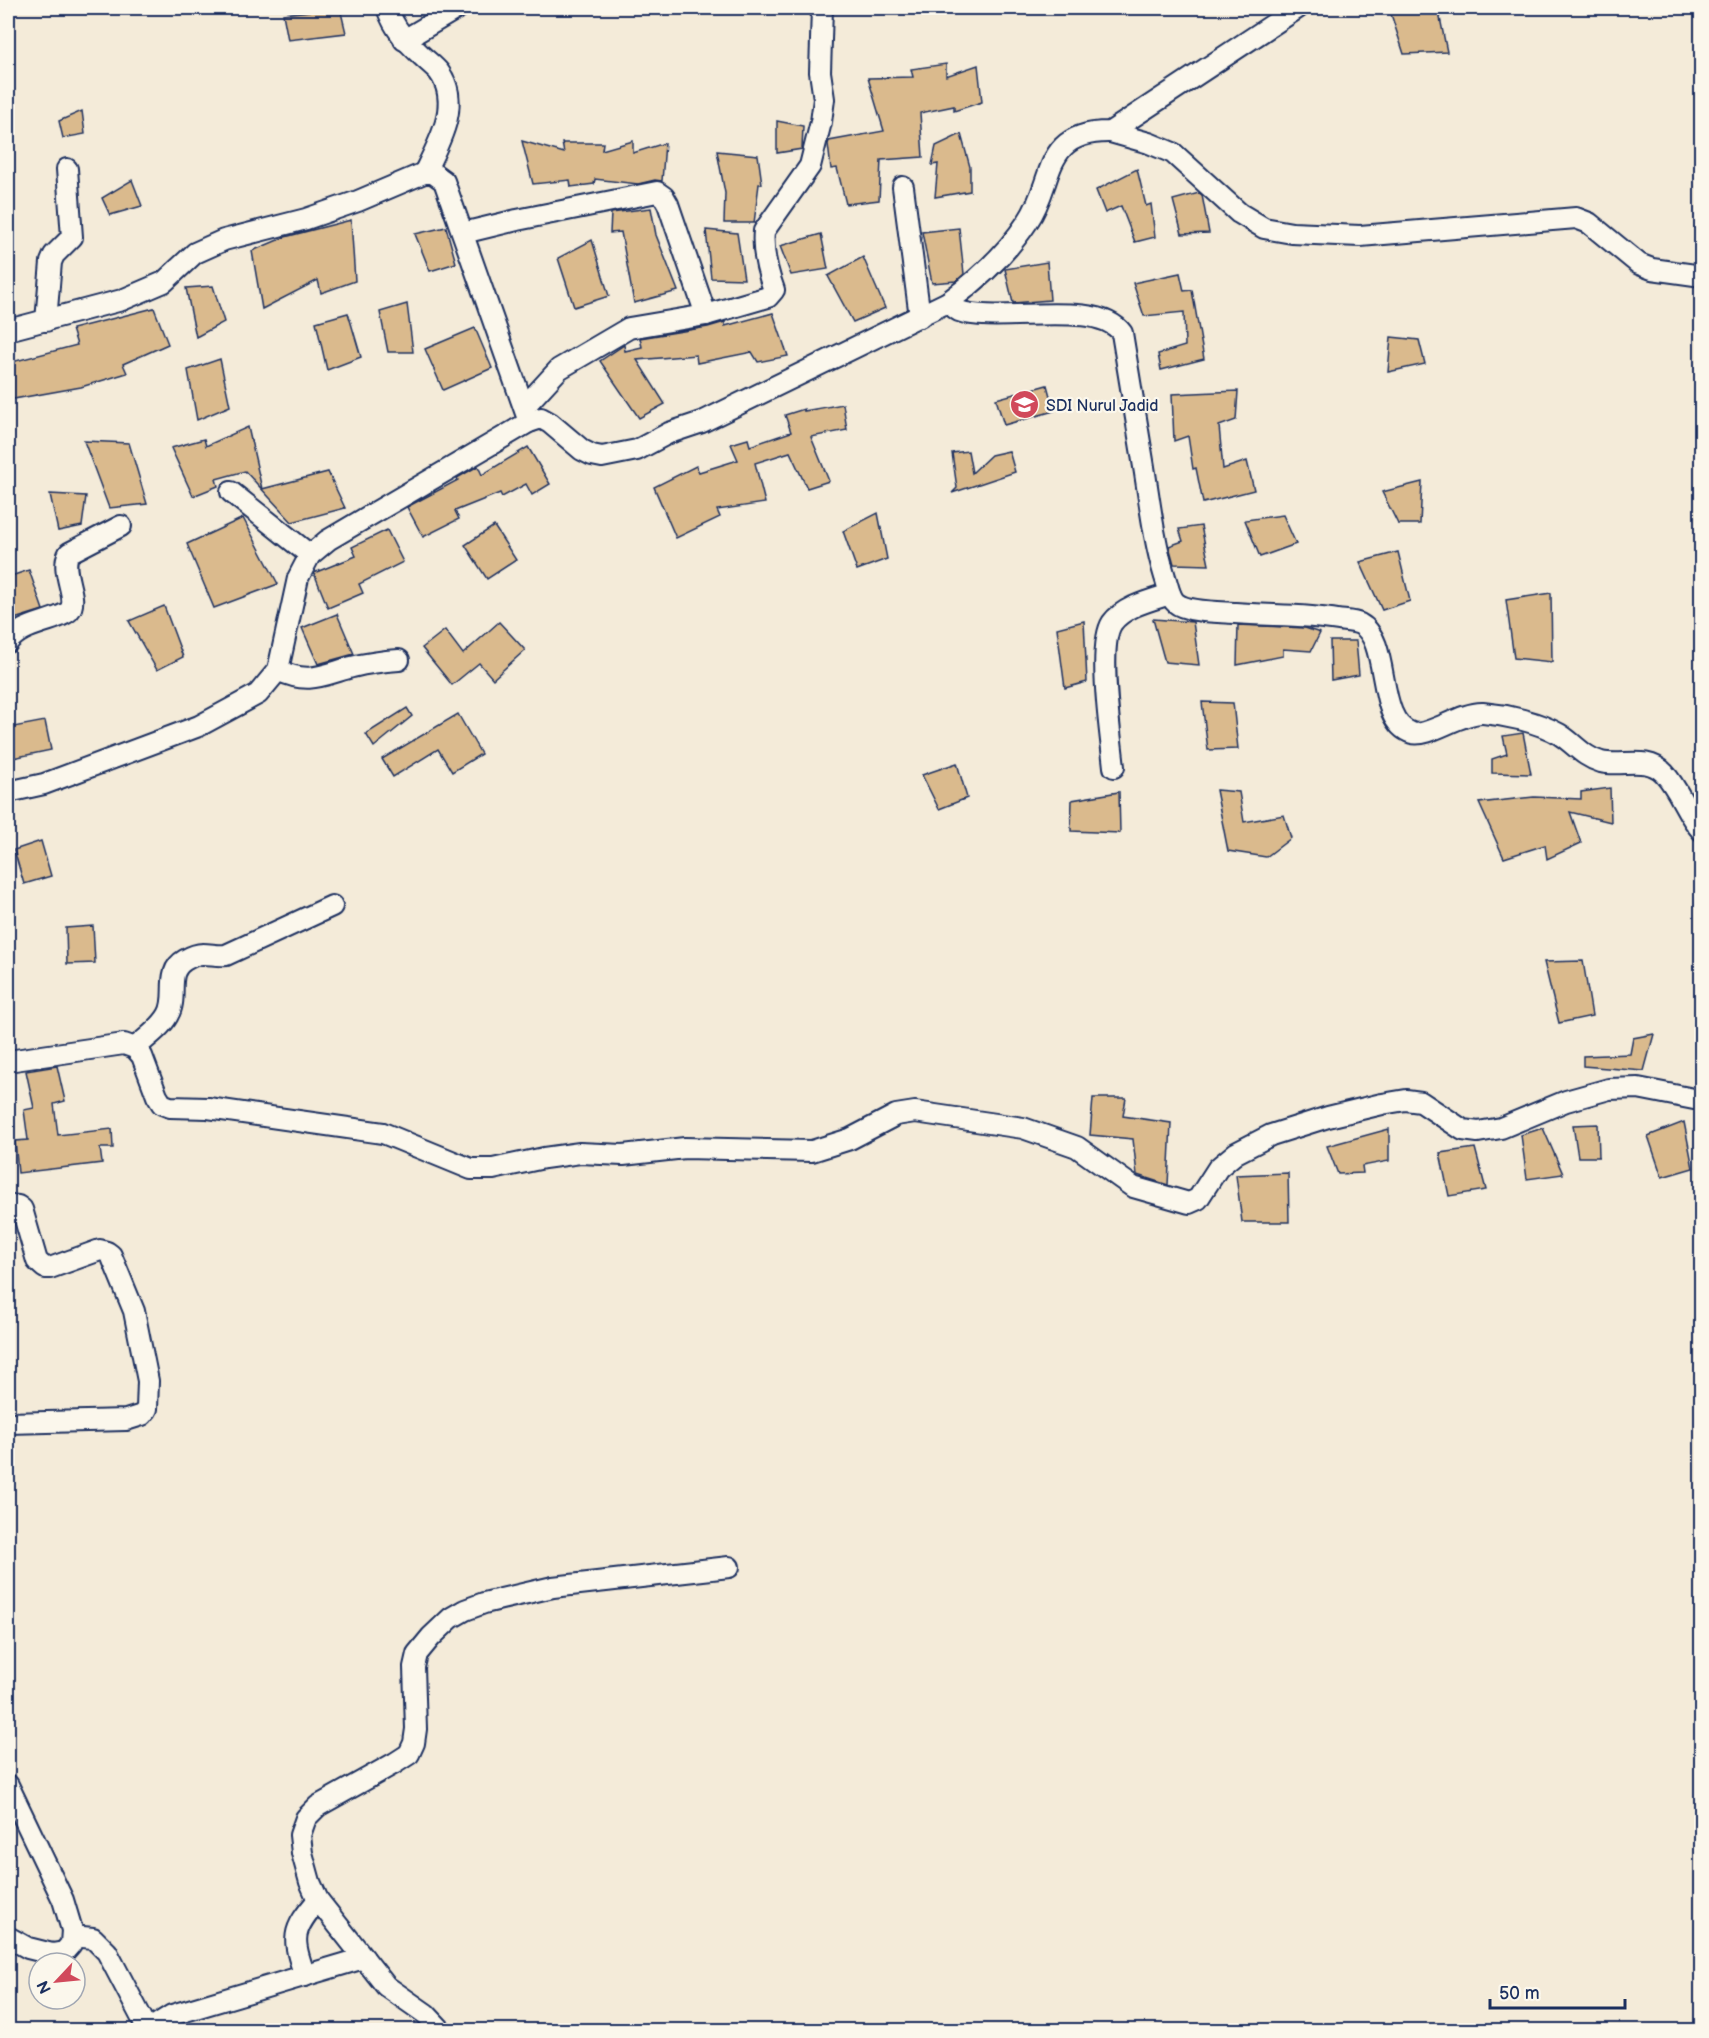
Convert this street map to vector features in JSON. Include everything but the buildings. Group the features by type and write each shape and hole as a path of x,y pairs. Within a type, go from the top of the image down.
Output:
{"street":[{"path":"387,8 404,40 439,72 448,90 448,112 444,133 424,173"},
{"path":"404,40 458,8"},
{"path":"8,792 44,784 198,726 258,694 278,670 298,578 310,555 328,540 527,414 559,369 629,328 706,315 768,297 774,290 767,270 764,231 810,166 819,133 824,99 820,72 822,8"},
{"path":"1110,132 1298,8"},
{"path":"527,414 550,423 592,455 602,457 637,450 669,433 702,422 920,317 948,302 974,283 1016,239 1031,218 1052,161 1062,148 1094,132 1110,132 1149,143 1173,153 1239,213 1264,228 1292,233 1360,236 1576,218 1589,223 1639,264 1653,269 1701,276"},
{"path":"46,321 51,262 54,255 72,237 67,169"},
{"path":"8,330 122,300 160,284 195,253 224,240 315,216 358,201 424,173 433,173 444,181 527,414"},
{"path":"903,187 920,317"},
{"path":"464,233 657,192 668,204 706,315"},
{"path":"948,302 957,310 974,314 1068,314 1107,321 1116,325 1122,333 1156,545 1170,594 1176,603 1197,610 1314,616 1359,623 1371,633 1376,644 1386,697 1399,725 1410,733 1420,734 1462,717 1481,713 1529,722 1560,734 1587,757 1604,763 1653,764 1664,773 1701,831"},
{"path":"231,492 310,555"},
{"path":"8,642 13,635 68,612 72,604 65,560 69,553 121,526"},
{"path":"1114,767 1106,673 1107,636 1113,622 1125,613 1170,594"},
{"path":"278,670 291,677 303,679 320,677 365,664 399,660"},
{"path":"135,1048 161,1025 169,1014 173,1002 174,971 178,964 189,957 203,954 226,955 332,906"},
{"path":"8,1061 124,1044 135,1048 142,1056 157,1096 162,1104 170,1107 208,1108 383,1133 471,1169 492,1169 580,1153 623,1155 685,1148 813,1151 850,1139 896,1115 915,1112 1023,1128 1077,1148 1133,1187 1189,1203 1198,1198 1218,1168 1236,1153 1263,1139 1328,1117 1382,1104 1406,1100 1420,1102 1463,1130 1478,1132 1500,1128 1566,1101 1609,1089 1638,1088 1694,1099 1701,1098"},
{"path":"8,1205 22,1209 37,1261 45,1268 100,1250 111,1256 134,1311 148,1381 147,1409 135,1418 8,1423"},
{"path":"441,2031 426,2014 386,1986 318,1900 302,1853 300,1835 306,1818 318,1806 409,1754 414,1743 416,1729 414,1667 417,1654 451,1618 484,1603 553,1587 729,1567"},
{"path":"8,1785 63,1900 72,1930 71,1944 64,1952 52,1954 28,1948 8,1937"},
{"path":"305,1976 295,1939 302,1919 318,1900"},
{"path":"72,1935 93,1938 107,1952 148,2031"},
{"path":"153,2031 156,2025 172,2015 364,1959"}],"place":[{"name":"SDI Nurul Jadid","path":"1025,405"}]}
